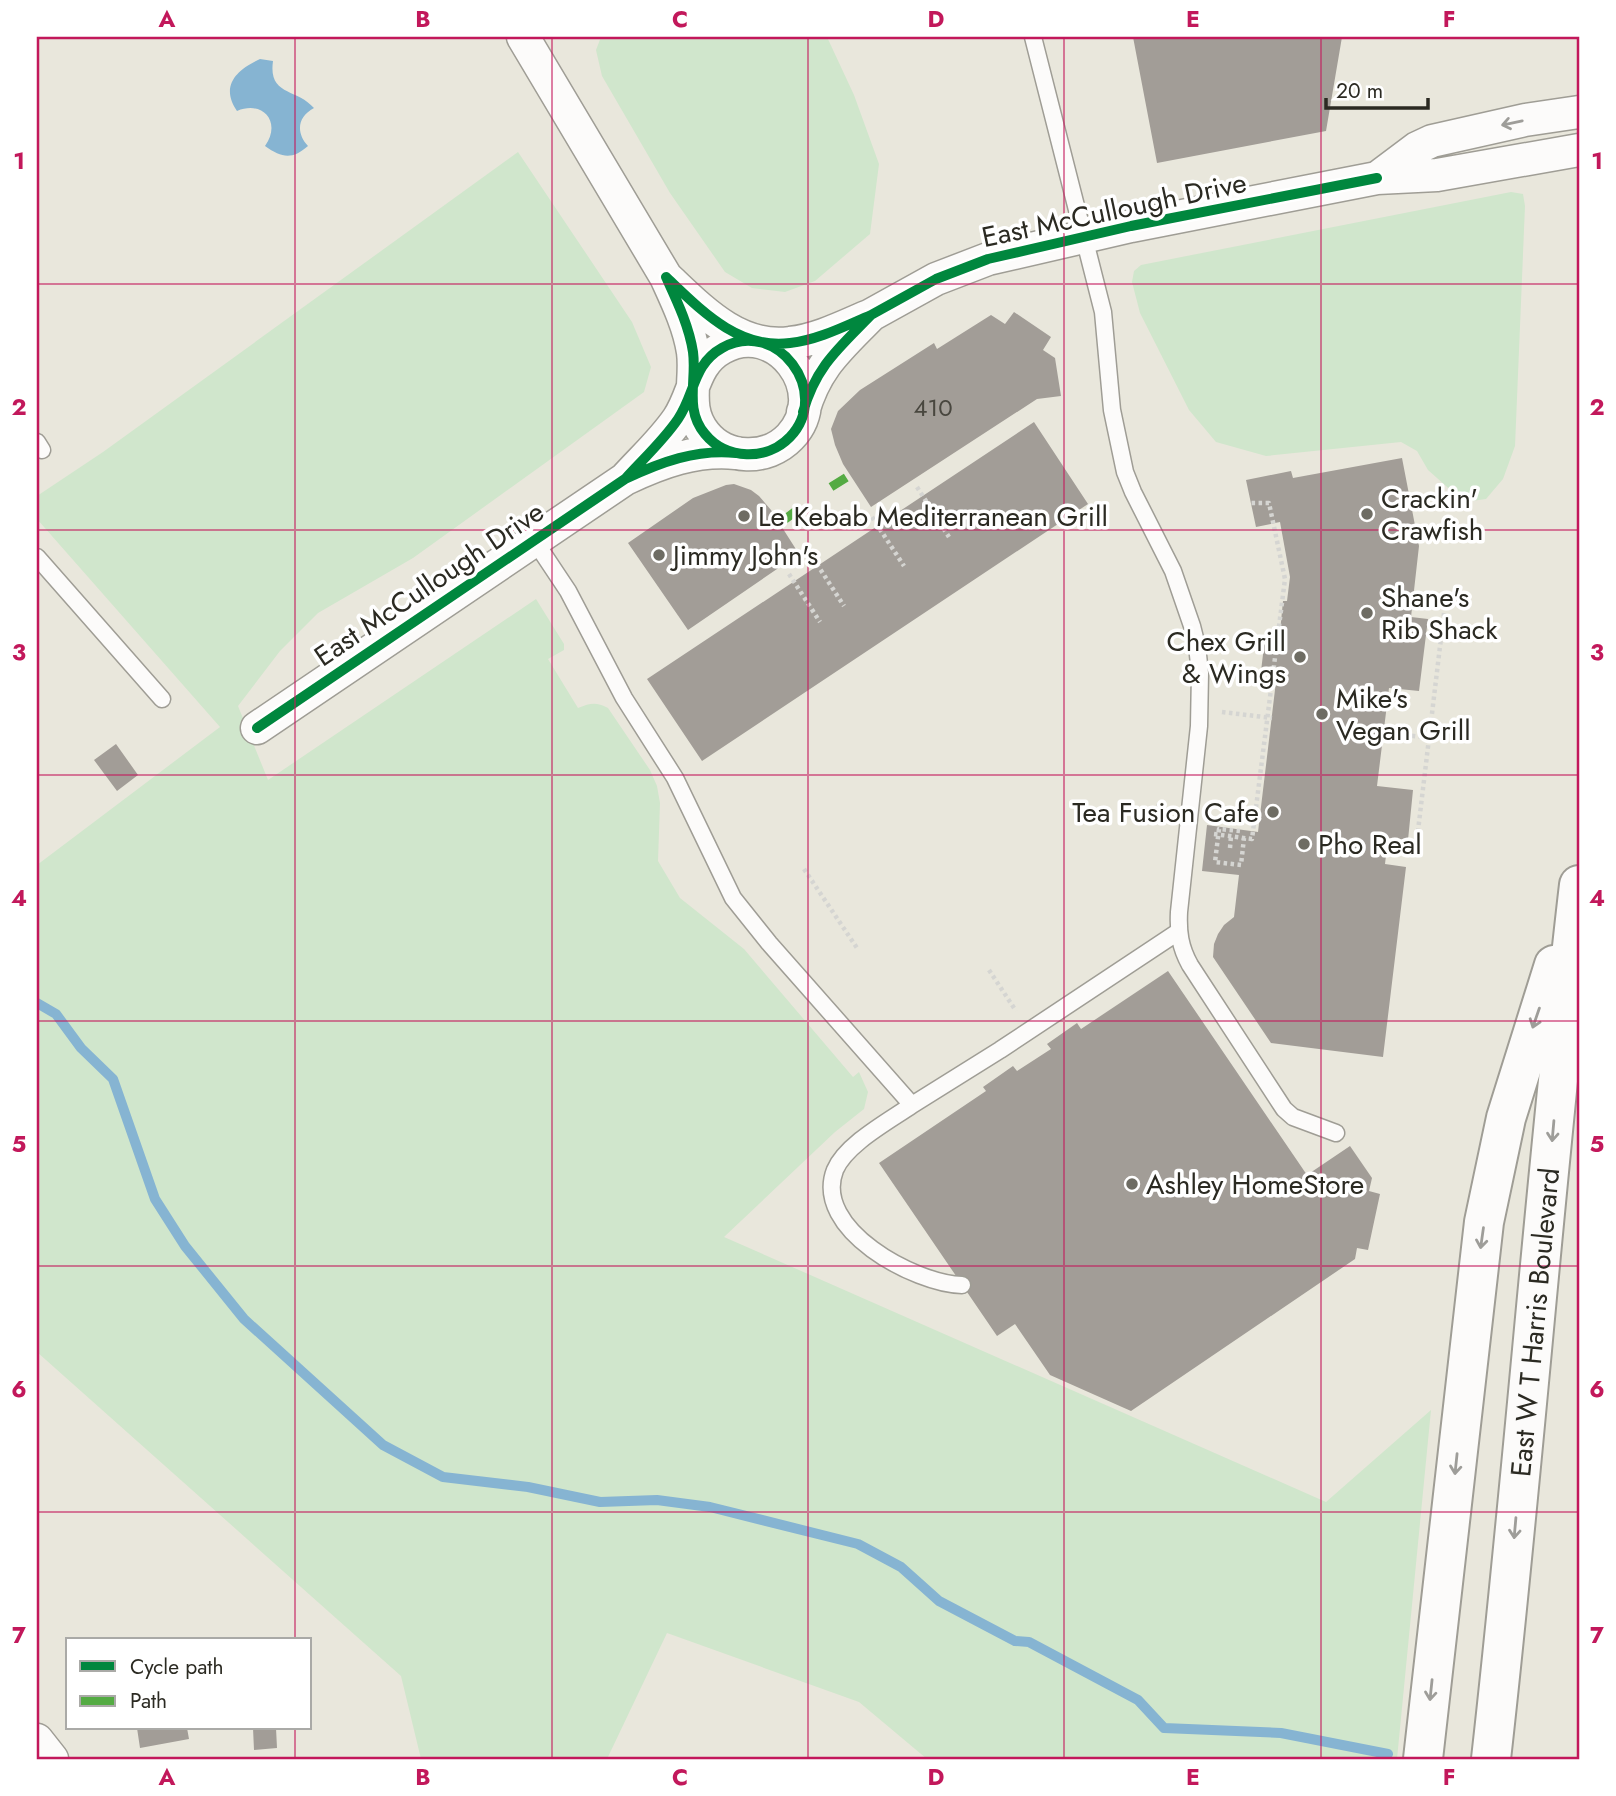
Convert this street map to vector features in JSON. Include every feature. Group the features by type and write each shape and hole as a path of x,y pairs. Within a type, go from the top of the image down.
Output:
{"main road":[{"path":"1423,1759 1484,1222 1506,1118 1578,896"},
{"name":"East W T Harris Boulevard","path":"1491,1759 1578,896"}],"street":[{"path":"523,37 666,277 677,300 694,362 694,415 703,432 717,446 736,453"},
{"name":"East McCullough Drive","path":"1377,178 1417,148 1432,141 1525,120 1579,112"},
{"name":"East McCullough Drive","path":"625,479 683,411 702,364 731,343 790,343 809,339 871,315 936,279 988,259 1085,236 1377,178 1437,176 1579,150"},
{"path":"666,277 711,318 740,335 782,352 795,365 803,383 803,412"},
{"name":"East McCullough Drive","path":"257,728 625,479 691,454 716,452 745,455 764,452 782,444 796,429 818,372 871,315"},
{"path":"37,1740 52,1759"}],"lane":[{"path":"1033,37 1103,312 1112,410 1125,472 1132,492 1173,571 1197,646 1199,726 1178,932 1182,949 1284,1109 1293,1117 1336,1133"},
{"path":"534,540 568,591 624,698 675,778 733,898 769,943 912,1105"},
{"path":"37,557 162,699"},
{"path":"962,1285 926,1279 898,1267 874,1251 841,1217 831,1193 836,1168 853,1147 912,1105 1178,932"}],"path":[{"path":"917,487 949,537"},
{"path":"1214,834 1252,839 1285,579 1269,503 1251,503"},
{"path":"872,517 904,566"},
{"path":"813,558 844,606"},
{"path":"789,574 820,622"},
{"path":"1417,839 1444,613"},
{"path":"1221,712 1272,718"},
{"path":"1384,732 1429,737"},
{"path":"1139,817 1161,804 1167,804"},
{"path":"1240,831 1219,829 1215,862 1241,865 1244,838"},
{"path":"1230,848 1231,836"},
{"path":"804,869 857,948"}],"green space":[{"path":"601,37 827,37 854,95 879,164 870,234 815,281 785,292 752,288 725,272 670,193 602,76 596,50"},
{"path":"518,152 632,322 651,367 644,392 413,558 318,613 280,651 238,706 268,780 536,599 564,644 564,650 548,659 578,708 593,704 608,708 650,770 660,803 658,861 680,898 744,949 853,1077 859,1072 868,1092 864,1109 835,1132 724,1237 1326,1502 1431,1410 1397,1759 927,1759 859,1702 667,1633 607,1759 421,1759 401,1676 37,1352 37,865 220,727 37,519 37,496 103,452"},
{"path":"1511,192 1523,194 1525,206 1515,446 1503,479 1486,499 1464,502 1428,470 1417,451 1401,442 1266,456 1216,442 1189,410 1140,313 1132,282 1134,271 1141,265"}],"water":[{"path":"260,59 273,61 273,72 279,86 314,108 301,121 301,136 308,146 297,154 282,155 265,146 271,129 267,115 255,108 237,111 232,102 230,86 233,80 244,68"}],"building":[{"path":"1133,37 1342,37 1326,131 1157,163"},
{"path":"1014,312 1051,337 1043,350 1055,358 1061,396 1037,399 871,507 843,464 835,445 831,429 838,411 860,390 934,343 937,349 991,315 1005,324"},
{"path":"1034,422 1088,504 702,761 647,679"},
{"path":"1402,458 1419,546 1411,617 1428,619 1419,691 1389,688 1377,786 1413,790 1408,840 1388,838 1385,864 1406,867 1383,1057 1271,1043 1213,957 1218,934 1234,917 1239,875 1202,871 1207,825 1258,832 1277,673 1261,671 1266,630 1280,632 1283,601 1287,601 1290,577 1280,522 1256,527 1246,480 1291,471 1293,478"},
{"path":"734,484 759,496 799,554 688,630 628,543 693,498"},
{"path":"116,744 138,775 117,791 94,760"},
{"name":"Ashley HomeStore","path":"1168,971 1307,1175 1350,1146 1372,1178 1369,1191 1380,1194 1368,1250 1357,1248 1355,1259 1131,1411 1050,1375 1015,1324 997,1336 879,1163 986,1091 983,1087 1013,1066 1017,1071 1051,1049 1047,1044 1077,1023 1081,1029"},
{"path":"137,1730 187,1730 189,1739 140,1748"},
{"path":"253,1730 276,1730 277,1748 254,1750"}],"waterway":[{"path":"37,1003 56,1014 81,1048 113,1079 155,1199 185,1246 244,1319 383,1445 443,1477 528,1487 600,1502 657,1500 710,1507 858,1544 901,1567 939,1601 1015,1641 1029,1642 1138,1700 1164,1728 1281,1733 1388,1754"}],"marked path":[{"path":"831,487 847,477"},
{"path":"784,520 800,508"}],"cycle path":[{"path":"871,315 936,279 988,259 1131,226 1377,178"},
{"path":"736,453 721,452 707,453 679,458 625,479 678,419 684,409 688,400 692,390 696,380 700,371 705,362 722,348 742,341 761,342 779,351 792,364 802,381 805,400 802,419 781,445 759,453 747,454 735,453 724,449 714,443 705,434 693,405 693,394 693,384 694,363 691,342 666,277 721,325 753,340 790,343 811,339 871,315 822,370 808,396 803,412"},
{"path":"257,728 625,479"}],"place":[{"name":"Crackin' Crawfish","path":"1367,514"},
{"name":"Le Kebab Mediterranean Grill","path":"744,516"},
{"name":"Jimmy John's","path":"659,555"},
{"name":"Shane's Rib Shack","path":"1367,613"},
{"name":"Chex Grill & Wings","path":"1300,657"},
{"name":"Mike's Vegan Grill","path":"1322,714"},
{"name":"Tea Fusion Cafe","path":"1273,812"},
{"name":"Pho Real","path":"1304,844"},
{"name":"Ashley HomeStore","path":"1132,1184"}]}
